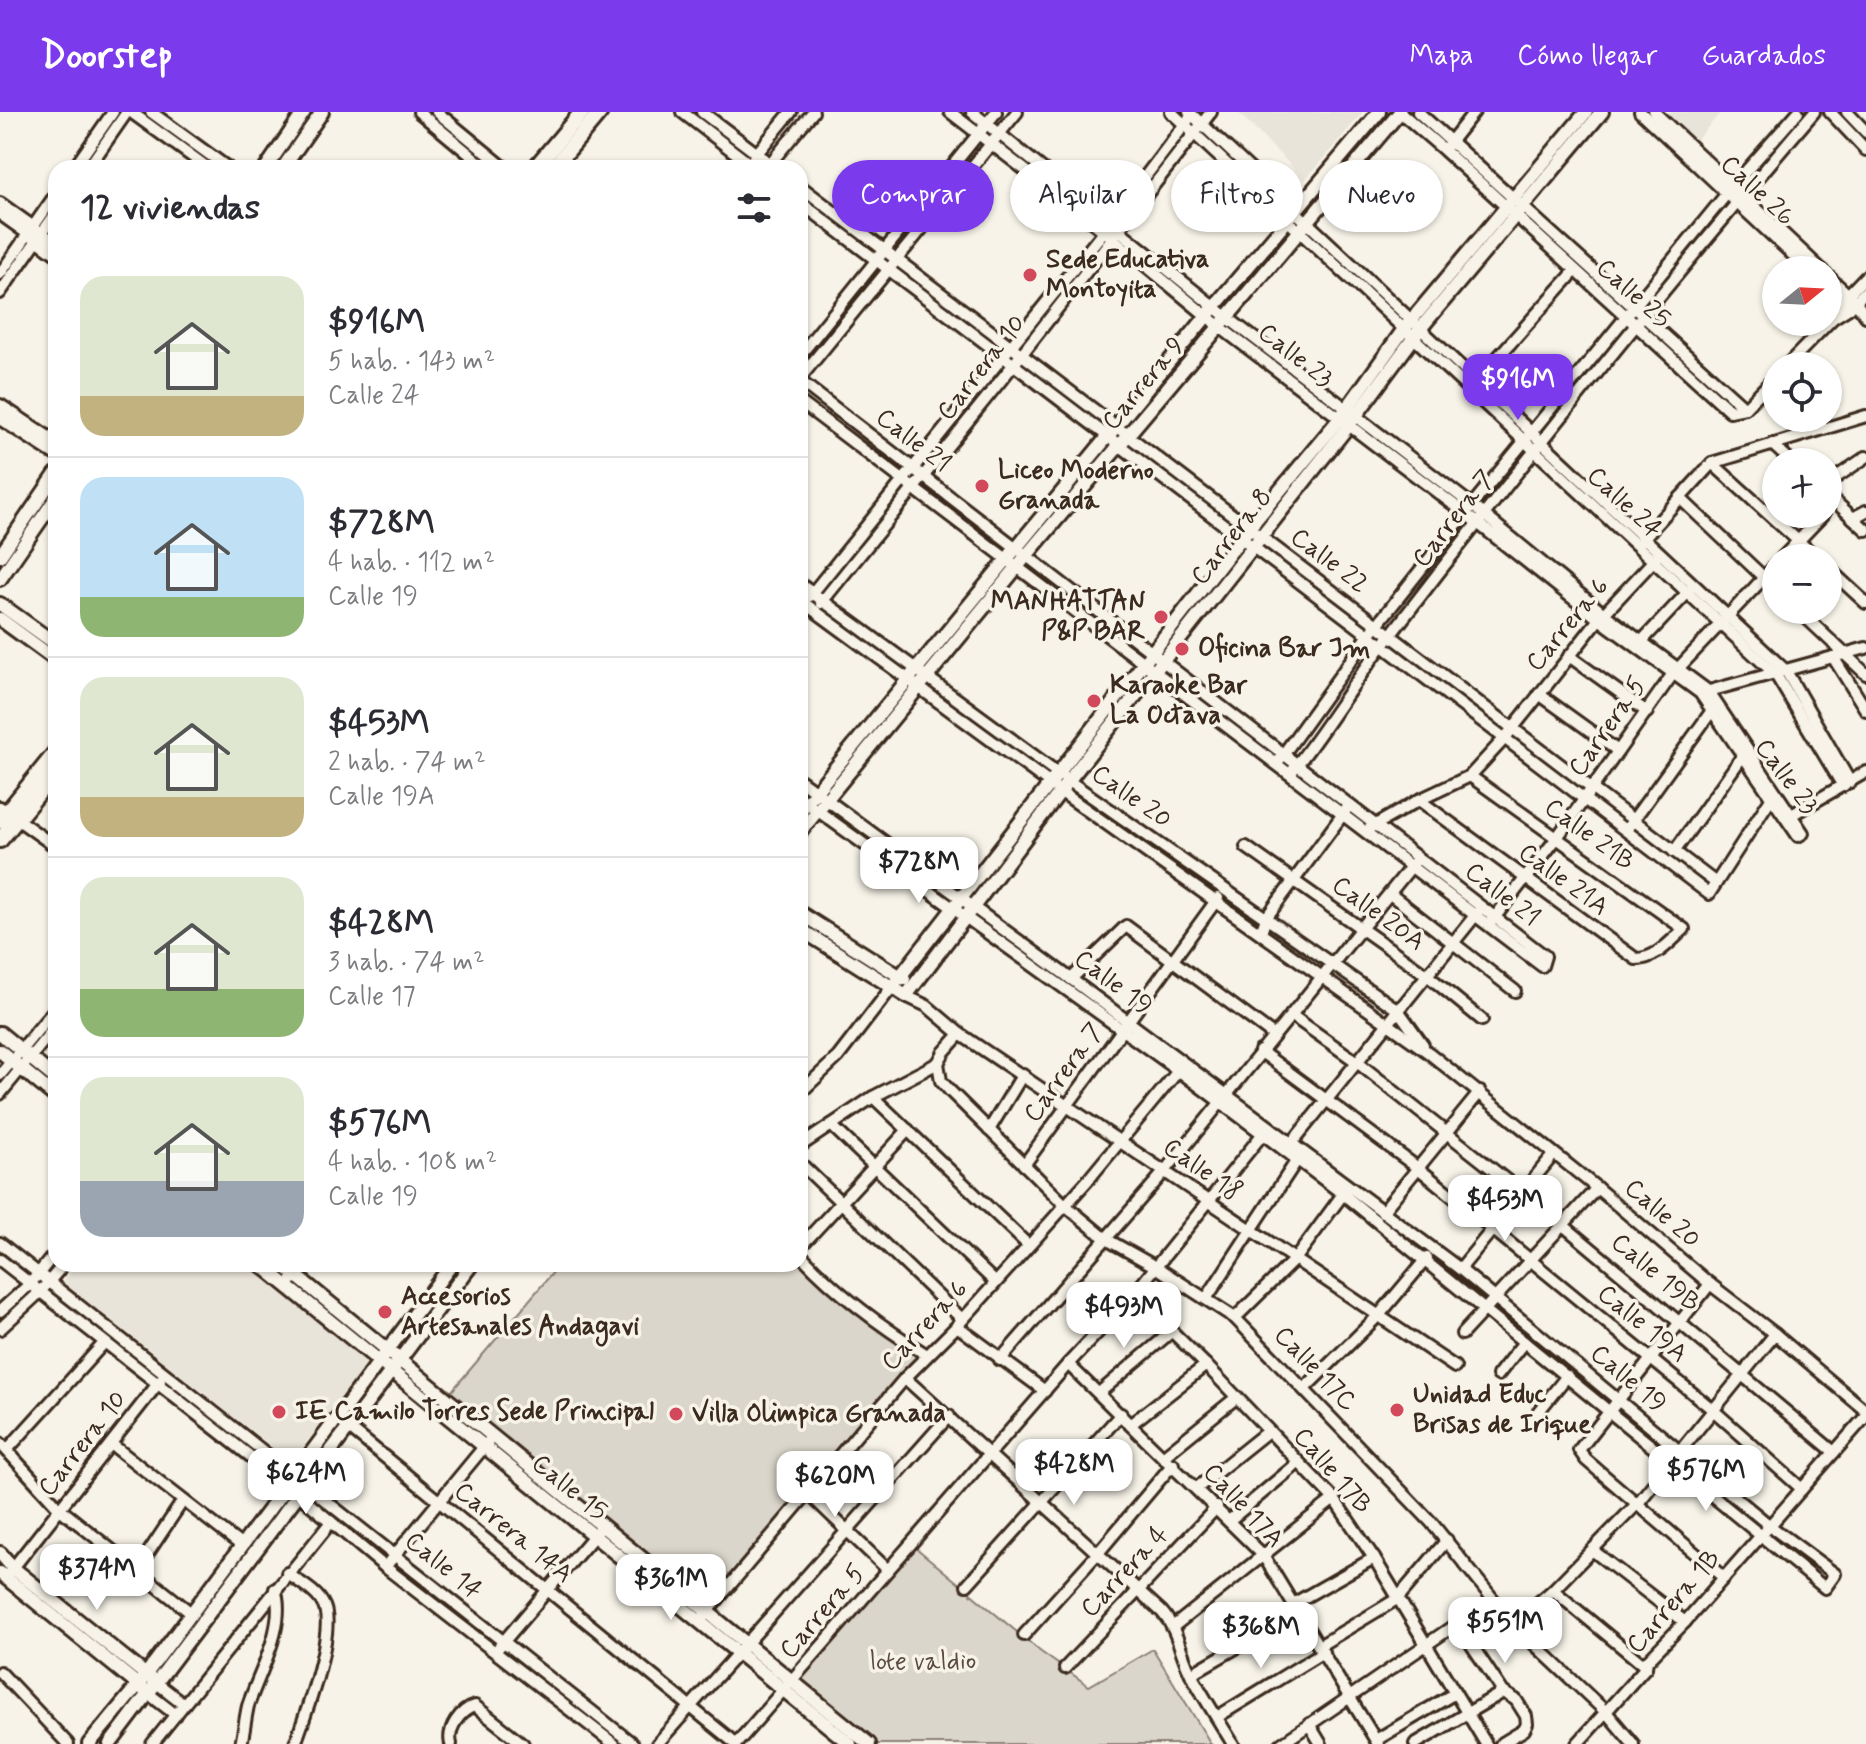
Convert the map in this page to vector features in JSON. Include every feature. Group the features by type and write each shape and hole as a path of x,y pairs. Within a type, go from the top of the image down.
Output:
{"main road":[{"path":"542,160 582,112"},
{"path":"560,160 600,112"},
{"path":"0,840 6,815 48,762"},
{"path":"6,815 48,779"}],"street":[{"path":"80,160 113,112"},
{"path":"94,160 129,112 213,160"},
{"path":"151,112 200,160"},
{"path":"271,160 304,112"},
{"path":"289,160 322,112"},
{"path":"419,112 476,160"},
{"path":"437,112 495,160"},
{"path":"682,112 741,160"},
{"path":"702,112 763,160"},
{"path":"754,160 791,112"},
{"path":"776,160 813,112"},
{"name":"Calle 23","path":"950,112 1013,160"},
{"name":"Calle 23","path":"972,112 1028,160"},
{"path":"808,345 996,112"},
{"path":"808,370 1017,112"},
{"name":"Calle 24","path":"1171,112 1185,124 1198,128"},
{"name":"Carrera 10","path":"1155,178 1211,112"},
{"name":"Carrera 9","path":"1303,202 1379,112"},
{"name":"Carrera 9","path":"1303,225 1400,112"},
{"name":"Calle 25","path":"1400,112 1448,146"},
{"name":"Calle 25","path":"1418,112 1448,146 1514,207 1634,307 1745,408"},
{"path":"1448,146 1474,112"},
{"name":"Carrera 8","path":"1153,662 1257,542 1412,329 1514,207 1586,112"},
{"name":"Carrera 8","path":"1514,207 1602,112"},
{"name":"Calle 26","path":"1640,112 1806,256"},
{"name":"Calle 26","path":"1654,112 1730,190"},
{"name":"Carrera 7","path":"1280,760 1376,625 1730,190 1798,112"},
{"name":"Carrera 7","path":"1293,770 1383,645 1480,519 1814,112"},
{"path":"1830,112 1866,150"},
{"path":"1847,112 1866,132"},
{"name":"Calle 24","path":"1192,113 1198,128 1232,160"},
{"name":"Carrera 10","path":"1155,167 1192,113"},
{"name":"Calle 22","path":"808,192 1020,354 1124,441 1257,542 1376,625 1716,883 1709,894 1369,635 1257,542"},
{"name":"Calle 26","path":"1740,199 1795,256"},
{"path":"0,203 48,246"},
{"name":"Calle 25","path":"1514,207 1575,271 1730,411 1745,408"},
{"name":"Calle 22","path":"808,208 1002,356 1112,431"},
{"path":"0,293 48,209"},
{"path":"0,214 48,240"},
{"path":"0,274 48,221"},
{"name":"Calle 24","path":"1303,227 1781,673 1846,784"},
{"name":"Carrera 10","path":"808,597 1009,346 1109,232"},
{"name":"Carrera 10","path":"815,612 1014,364 1110,232"},
{"name":"Calle 23","path":"1113,232 1674,673 1704,692 1790,817 1846,784"},
{"name":"Carrera 9","path":"808,802 1018,568 1021,552 1112,431 1277,232"},
{"name":"Carrera 9","path":"808,804 827,799 1007,559 1021,552 1124,441 1297,232"},
{"path":"1473,386 1575,271"},
{"path":"1800,352 1849,301 1866,276"},
{"path":"1849,301 1866,291"},
{"path":"1842,293 1866,316"},
{"path":"1842,297 1849,301"},
{"name":"Calle 21","path":"808,386 1021,552 1153,662 1492,922 1542,966 1545,956 1492,922"},
{"path":"1745,408 1762,390"},
{"path":"0,406 48,438"},
{"name":"Calle 21","path":"808,408 1018,568 1153,662"},
{"path":"1640,542 1712,463 1866,416"},
{"name":"Carrera 8","path":"896,982 963,908 1153,662 1245,533 1347,417"},
{"path":"0,418 48,449"},
{"path":"1772,444 1776,448"},
{"path":"1842,473 1866,457"},
{"path":"1712,463 1801,544"},
{"path":"0,556 48,486"},
{"path":"1680,498 1762,576"},
{"path":"0,579 48,510"},
{"path":"1842,510 1866,530"},
{"path":"1853,518 1866,511"},
{"path":"1795,544 1811,528"},
{"name":"Carrera 6","path":"1470,776 1505,738 1601,616 1657,557"},
{"name":"Carrera 5","path":"1492,922 1556,839 1674,673 1762,580"},
{"path":"1842,581 1866,603"},
{"path":"1641,642 1691,589"},
{"name":"Calle 20","path":"808,590 918,678 1216,901 1324,976 1480,1092 1710,1284 1775,1334 1866,1413"},
{"path":"0,604 48,638"},
{"name":"Calle 20","path":"808,607 918,678"},
{"name":"Calle 23","path":"1601,616 1641,642 1674,673"},
{"path":"0,619 48,654"},
{"path":"1813,624 1866,674"},
{"path":"1704,692 1866,648"},
{"path":"1569,656 1647,712"},
{"path":"1833,657 1866,710"},
{"path":"1539,694 1618,751"},
{"path":"1626,830 1715,708"},
{"path":"1674,852 1745,753"},
{"path":"1846,784 1866,772"},
{"path":"1370,829 1419,800 1470,776"},
{"name":"Calle 21B","path":"1470,776 1684,929"},
{"name":"Calle 20","path":"1060,782 1266,918 1398,1010 1429,1053"},
{"name":"Calle 19","path":"808,786 1040,972 1082,995 1460,1269 1770,1526 1835,1574 1825,1588 1343,1194 1297,1160 1266,1130"},
{"path":"1716,883 1774,794"},
{"name":"Calle 21A","path":"1419,800 1636,959 1646,959 1656,954 1684,929"},
{"name":"Calle 19","path":"808,806 1048,962 1069,977 1082,995"},
{"path":"1261,933 1266,918 1346,810"},
{"path":"6,815 48,842"},
{"name":"Calle 20A","path":"1246,847 1427,975 1482,1020"},
{"path":"1000,1360 1165,1171 1414,862"},
{"name":"Carrera 7","path":"1024,1165 1224,890"},
{"path":"1390,894 1515,991"},
{"name":"Carrera 8","path":"910,991 963,908"},
{"path":"1291,1144 1478,911"},
{"name":"Calle 18","path":"808,919 910,991 960,1034 1455,1367"},
{"path":"1069,977 1126,926 1273,1035"},
{"name":"Calle 18","path":"808,933 896,982"},
{"path":"808,1080 838,1057 896,982"},
{"name":"Calle 19B","path":"1291,1015 1357,1062 1522,1192 1834,1452"},
{"path":"0,1094 48,1020"},
{"path":"0,1033 48,1088"},
{"path":"0,1075 48,1034"},
{"path":"808,1141 873,1097 938,1063 960,1034"},
{"path":"0,1051 48,1074"},
{"name":"Calle 19A","path":"1260,1051 1418,1168 1712,1409 1802,1489"},
{"name":"Calle 17C","path":"938,1063 941,1081 1065,1205 1106,1239 1235,1318 1447,1540 1513,1624 1606,1712 1633,1744"},
{"name":"Carrera 6","path":"704,1616 905,1378 1122,1141 1181,1066"},
{"path":"989,1130 1023,1074"},
{"path":"1382,1212 1480,1092"},
{"path":"873,1097 1028,1245"},
{"path":"831,1125 995,1282"},
{"path":"808,1239 908,1130"},
{"name":"Carrera 5","path":"736,1744 1068,1364 1134,1294 1266,1130"},
{"path":"1460,1269 1554,1154"},
{"path":"1206,1299 1297,1160"},
{"path":"808,1171 959,1322 1000,1360 1045,1391"},
{"path":"1462,1334 1597,1188"},
{"path":"1235,1318 1296,1258 1343,1194"},
{"name":"Calle 14","path":"0,1243 166,1374 291,1480 331,1522 385,1567 633,1744"},
{"path":"1304,1389 1380,1314 1433,1250"},
{"name":"Calle 14","path":"0,1260 158,1384 291,1480"},
{"path":"0,1311 48,1262"},
{"path":"808,1263 857,1305 927,1355"},
{"path":"0,1329 58,1272"},
{"path":"89,1744 142,1680 446,1272"},
{"path":"110,1744 466,1272"},
{"name":"Calle 15","path":"286,1273 598,1532 788,1685 868,1744"},
{"path":"1710,1284 1579,1450 1586,1460 1724,1578"},
{"name":"Calle 17B","path":"1134,1294 1334,1499 1374,1558 1486,1744"},
{"path":"1099,1393 1171,1332"},
{"path":"1513,1624 1553,1590 1638,1503 1775,1334"},
{"path":"1498,1375 1524,1342"},
{"path":"104,1343 4,1446 60,1509 191,1613"},
{"name":"Calle 17A","path":"1068,1364 1263,1555 1377,1742"},
{"path":"1131,1424 1206,1365"},
{"name":"Carrera 10","path":"2,1576 13,1568 166,1374"},
{"path":"1538,1412 1567,1376"},
{"path":"905,1378 1139,1589 1174,1626 1191,1674 1233,1744"},
{"path":"1024,1635 1098,1553 1168,1460 1237,1397"},
{"name":"Carrera 1B","path":"1584,1742 1646,1667 1647,1661 1770,1526 1866,1413"},
{"path":"967,1585 1121,1414"},
{"path":"657,1744 949,1416"},
{"name":"Carrera 14A","path":"337,1418 736,1744"},
{"path":"1197,1488 1268,1431"},
{"path":"385,1567 488,1442"},
{"path":"111,1444 242,1546"},
{"path":"1230,1520 1298,1463"},
{"name":"Calle 14","path":"302,1490 394,1555 614,1744"},
{"path":"808,1493 888,1570"},
{"path":"1174,1626 1334,1499"},
{"path":"136,1571 182,1502"},
{"name":"Carrera 4","path":"1065,1668 1217,1507"},
{"path":"152,1744 331,1522"},
{"path":"499,1647 598,1532"},
{"path":"1217,1717 1397,1599 1447,1540"},
{"path":"1592,1550 1685,1622"},
{"path":"0,1553 13,1568 142,1680"},
{"path":"1191,1674 1374,1558"},
{"path":"287,1573 319,1598 326,1614 316,1687 295,1744"},
{"path":"2,1576 154,1689 184,1704"},
{"path":"241,1744 249,1705 271,1643 277,1602 275,1589"},
{"path":"1553,1590 1646,1667"},
{"path":"1281,1744 1455,1625 1461,1629 1503,1692 1516,1700 1526,1716 1524,1730 1501,1744"},
{"path":"0,1672 68,1744"},
{"name":"Calle 15","path":"788,1685 850,1744"},
{"path":"154,1689 176,1715"},
{"path":"1415,1744 1503,1692"},
{"path":"1377,1742 1455,1693"},
{"path":"451,1744 450,1729 466,1709 475,1706 523,1744"},
{"path":"1309,1724 1321,1744"}],"shaded area":[{"path":"1238,112 1363,112 1305,180 1303,160 1285,160"},
{"path":"1661,112 1721,112 1694,143"},
{"name":"IE Camilo Torres Sede Principal","path":"71,1272 257,1272 370,1361 291,1462 63,1282"}],"green space":[{"name":"Villa Olimpica Granada","path":"808,1270 927,1356 759,1550 706,1605 451,1392 553,1272"},
{"name":"lote valdio","path":"915,1547 1041,1652 1089,1686 1153,1649 1211,1744 875,1744 796,1679"}],"place":[{"name":"Sede Educativa Montoyita","path":"1030,275"},
{"name":"Liceo Moderno Granada","path":"982,486"},
{"name":"MANHATTAN P&P BAR","path":"1161,617"},
{"name":"Oficina Bar Jm","path":"1182,649"},
{"name":"Karaoke Bar La Octava","path":"1094,701"},
{"name":"Accesorios Artesanales Andagavi","path":"385,1312"},
{"name":"Unidad Educ Brisas de Irique","path":"1397,1410"},
{"name":"IE Camilo Torres Sede Principal","path":"279,1412"},
{"name":"Villa Olimpica Granada","path":"676,1414"}]}
